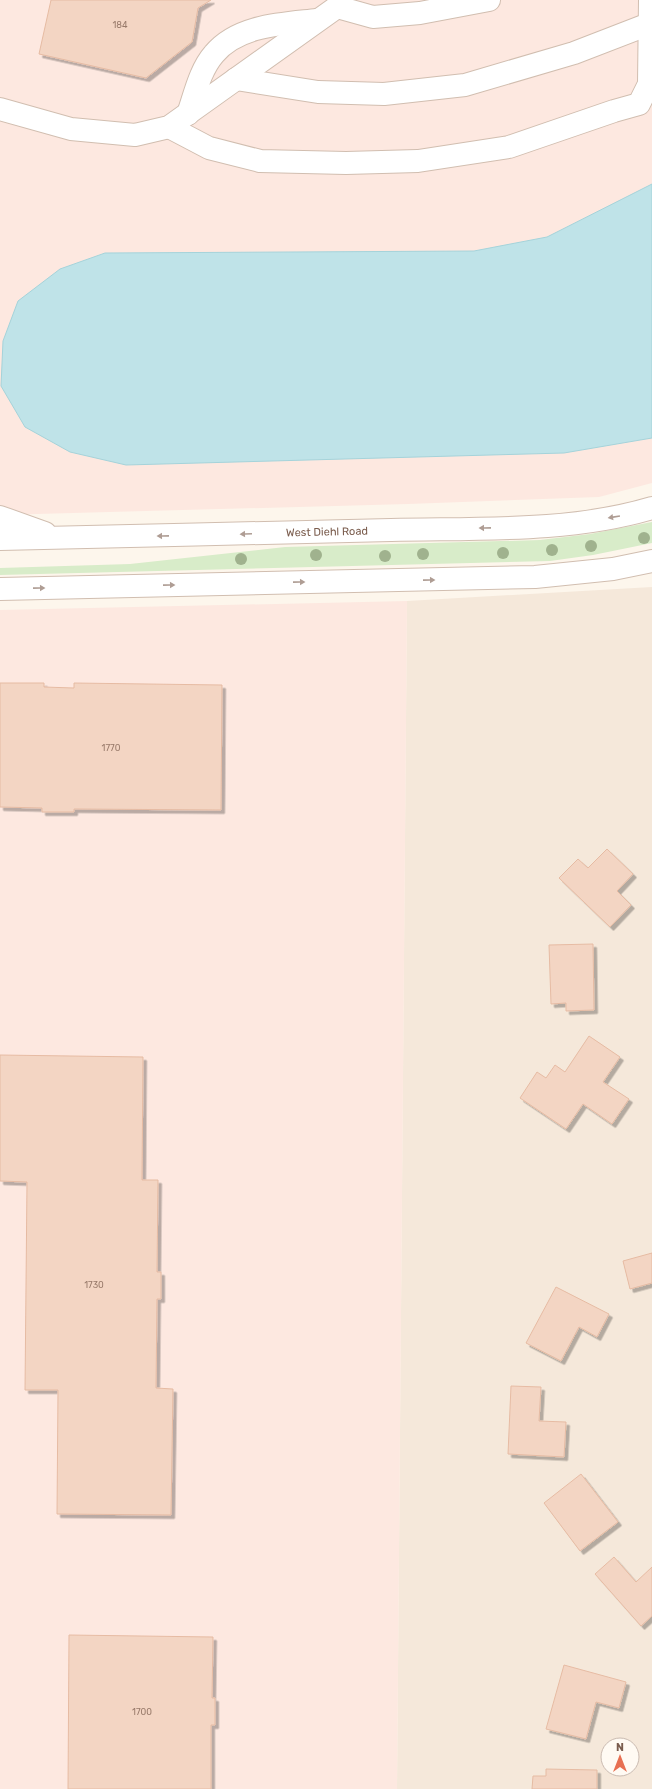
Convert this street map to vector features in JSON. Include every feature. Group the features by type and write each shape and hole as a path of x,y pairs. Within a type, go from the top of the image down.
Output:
{"street":[{"path":"0,109 71,129 135,135 169,127 318,20 339,3 373,17 420,14 489,0"},
{"path":"169,127 209,148 260,161 346,163 418,161 509,147 614,111 640,104 649,84 650,0"},
{"path":"188,114 200,78 213,54 229,39 263,27 318,20"},
{"path":"236,79 326,93 384,94 465,85 574,53 650,24"},
{"name":"West Diehl Road","path":"0,539 554,525 634,514 652,508"},
{"path":"0,517 58,538"},
{"path":"0,589 536,577 613,568 652,561"}],"shaded area":[{"path":"0,0 652,0 652,483 599,497 408,504 0,515"},
{"path":"652,587 652,1789 397,1789 407,601"},
{"path":"407,601 397,1789 0,1789 0,610"}],"green space":[{"path":"652,522 652,543 593,555 550,561 0,575 0,568 130,564 285,547 540,540 590,534"}],"water":[{"path":"652,184 652,438 564,453 126,465 70,452 25,427 1,386 3,341 18,301 60,269 105,253 474,251 547,237"}],"building":[{"path":"51,0 211,0 198,8 192,42 146,78 39,54"},
{"path":"0,683 44,683 44,687 74,688 74,683 222,685 221,810 74,809 74,812 42,812 42,808 0,807"},
{"path":"607,849 633,874 617,891 631,905 610,927 559,878 578,859 588,868"},
{"path":"593,944 594,1010 566,1011 566,1003 551,1004 549,945"},
{"path":"589,1036 620,1057 603,1082 629,1099 612,1124 583,1104 566,1129 520,1098 537,1072 546,1078 555,1065 565,1072"},
{"path":"0,1055 143,1057 142,1180 158,1180 157,1272 161,1272 161,1299 157,1299 156,1388 173,1389 171,1515 57,1514 58,1390 25,1390 27,1182 0,1181"},
{"path":"652,1253 652,1283 630,1289 623,1261"},
{"path":"556,1287 609,1314 597,1337 579,1327 561,1361 526,1343"},
{"path":"511,1386 541,1387 539,1421 566,1422 564,1457 508,1454"},
{"path":"581,1474 618,1522 580,1551 544,1503"},
{"path":"614,1557 636,1582 652,1567 652,1616 641,1626 595,1574"},
{"path":"69,1635 213,1637 212,1698 215,1698 215,1725 211,1725 211,1789 68,1789"},
{"path":"564,1665 626,1682 619,1708 596,1702 586,1739 546,1729"},
{"path":"546,1769 597,1770 597,1789 532,1789 533,1776 546,1776"}]}
